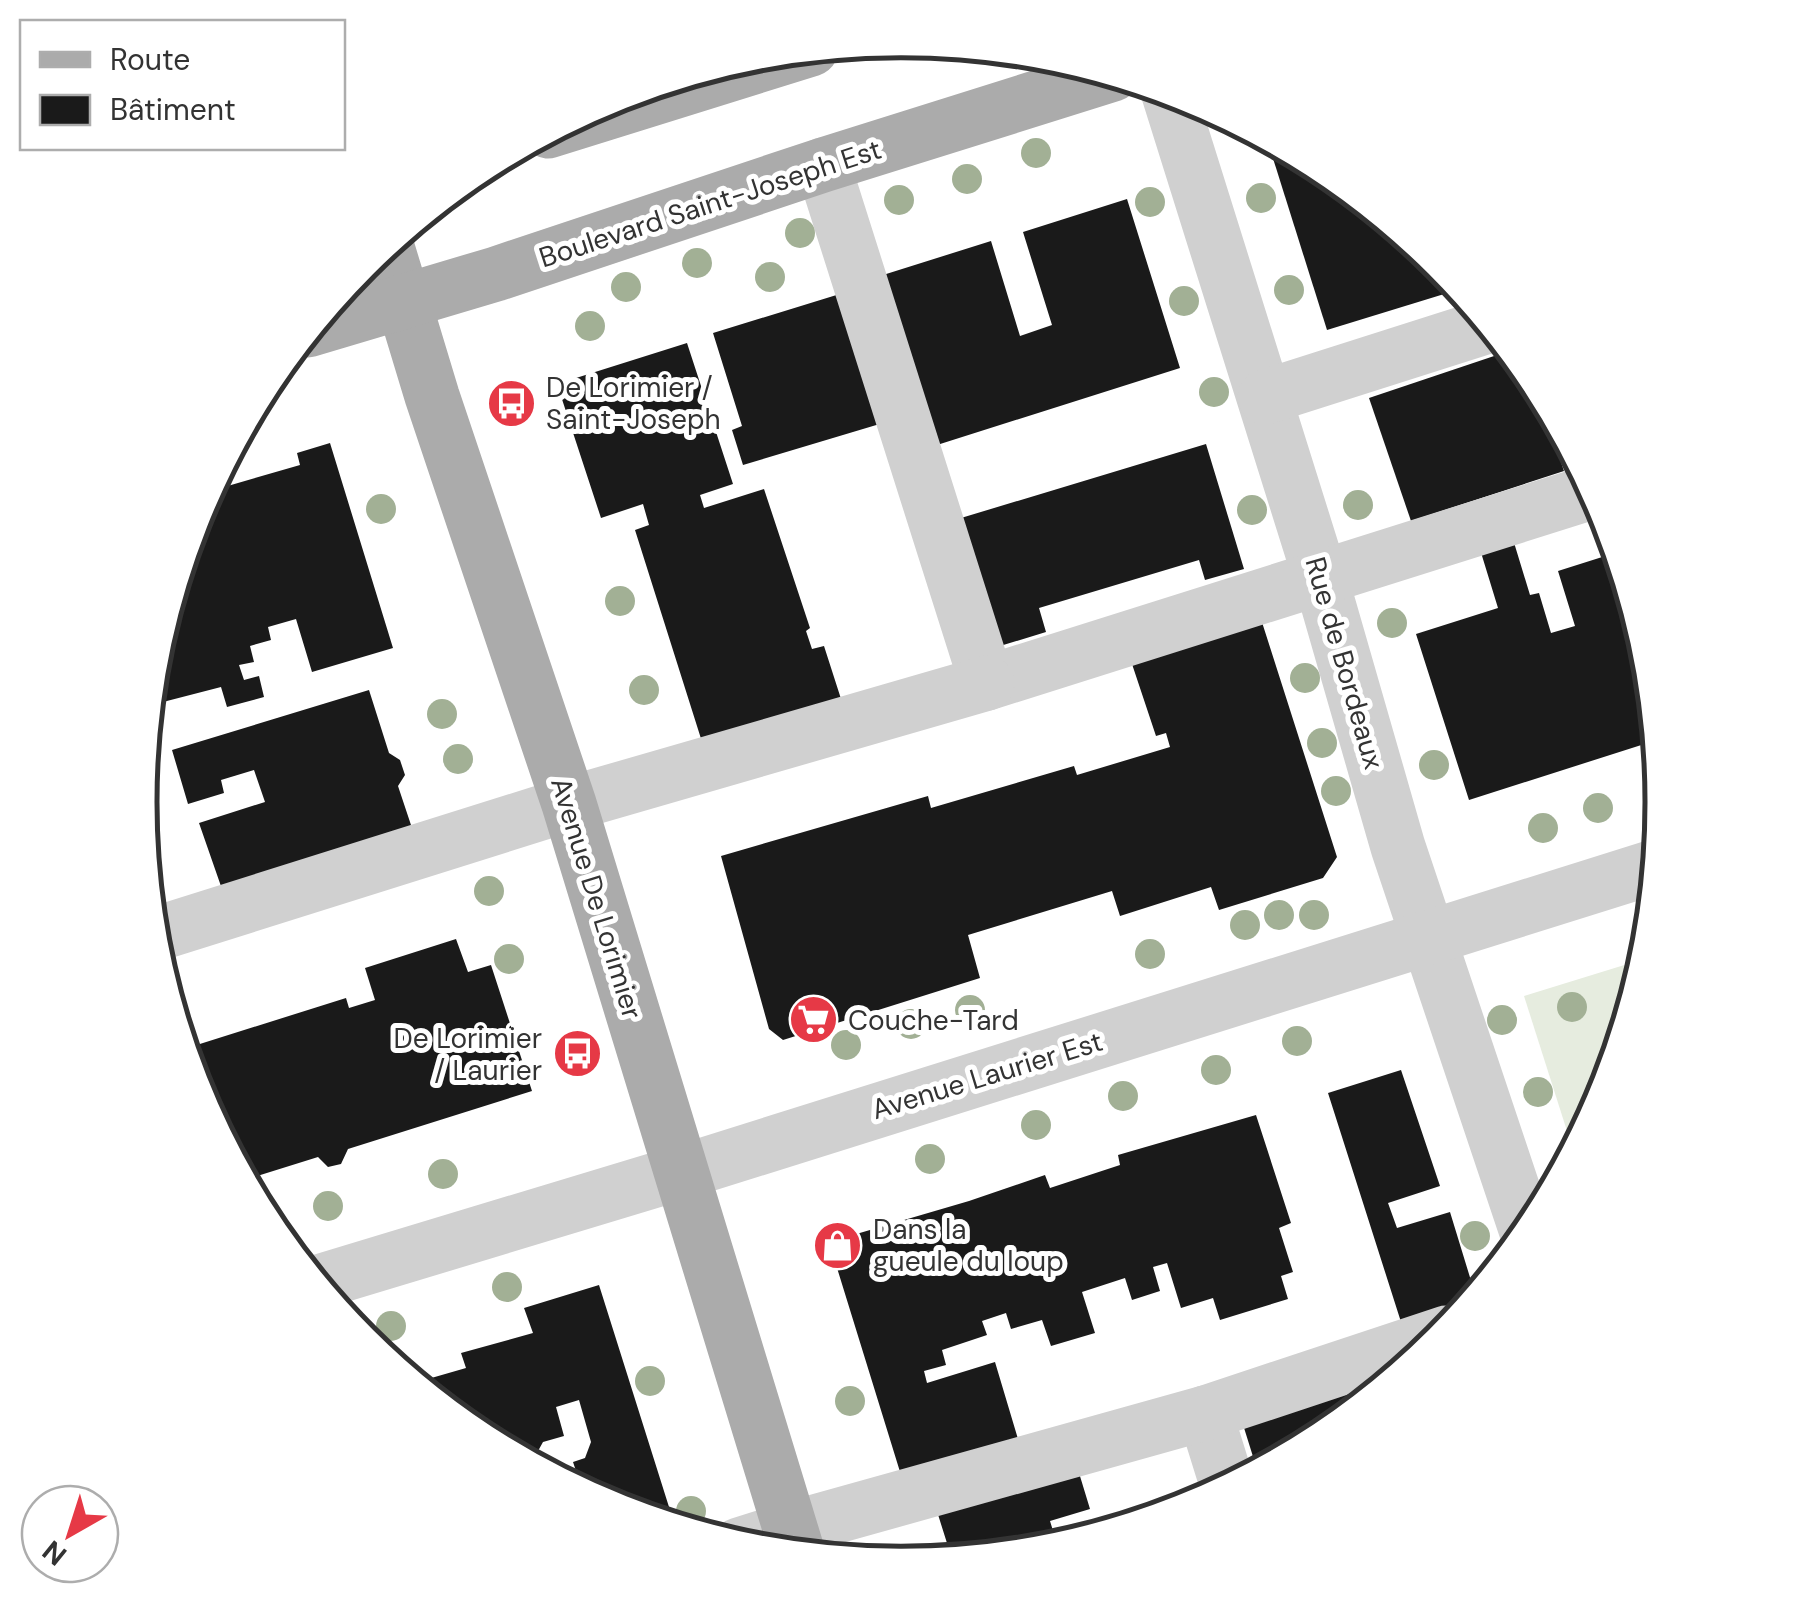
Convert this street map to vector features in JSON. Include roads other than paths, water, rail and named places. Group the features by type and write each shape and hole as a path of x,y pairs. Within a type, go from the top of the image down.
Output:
{"main road":[{"name":"Boulevard Saint-Joseph Est","path":"333,322 496,274 1088,82"},
{"name":"Avenue De Lorimier","path":"391,261 569,804 793,1538"}],"street":[{"name":"Rue de Bordeaux","path":"1174,110 1320,576 1398,847 1521,1215"},
{"path":"823,165 987,683"},
{"path":"1265,397 1476,330"},
{"path":"168,931 569,804 987,683 1579,496"},
{"name":"Avenue Laurier Est","path":"330,1279 1642,871"},
{"path":"800,1539 1410,1345"},
{"path":"1205,1412 1224,1473"}],"place":[{"name":"De Lorimier / Saint-Joseph","path":"511,403"},
{"name":"Couche-Tard","path":"813,1020"},
{"name":"De Lorimier / Laurier","path":"577,1054"},
{"name":"Dans la gueule du loup","path":"838,1245"}]}
